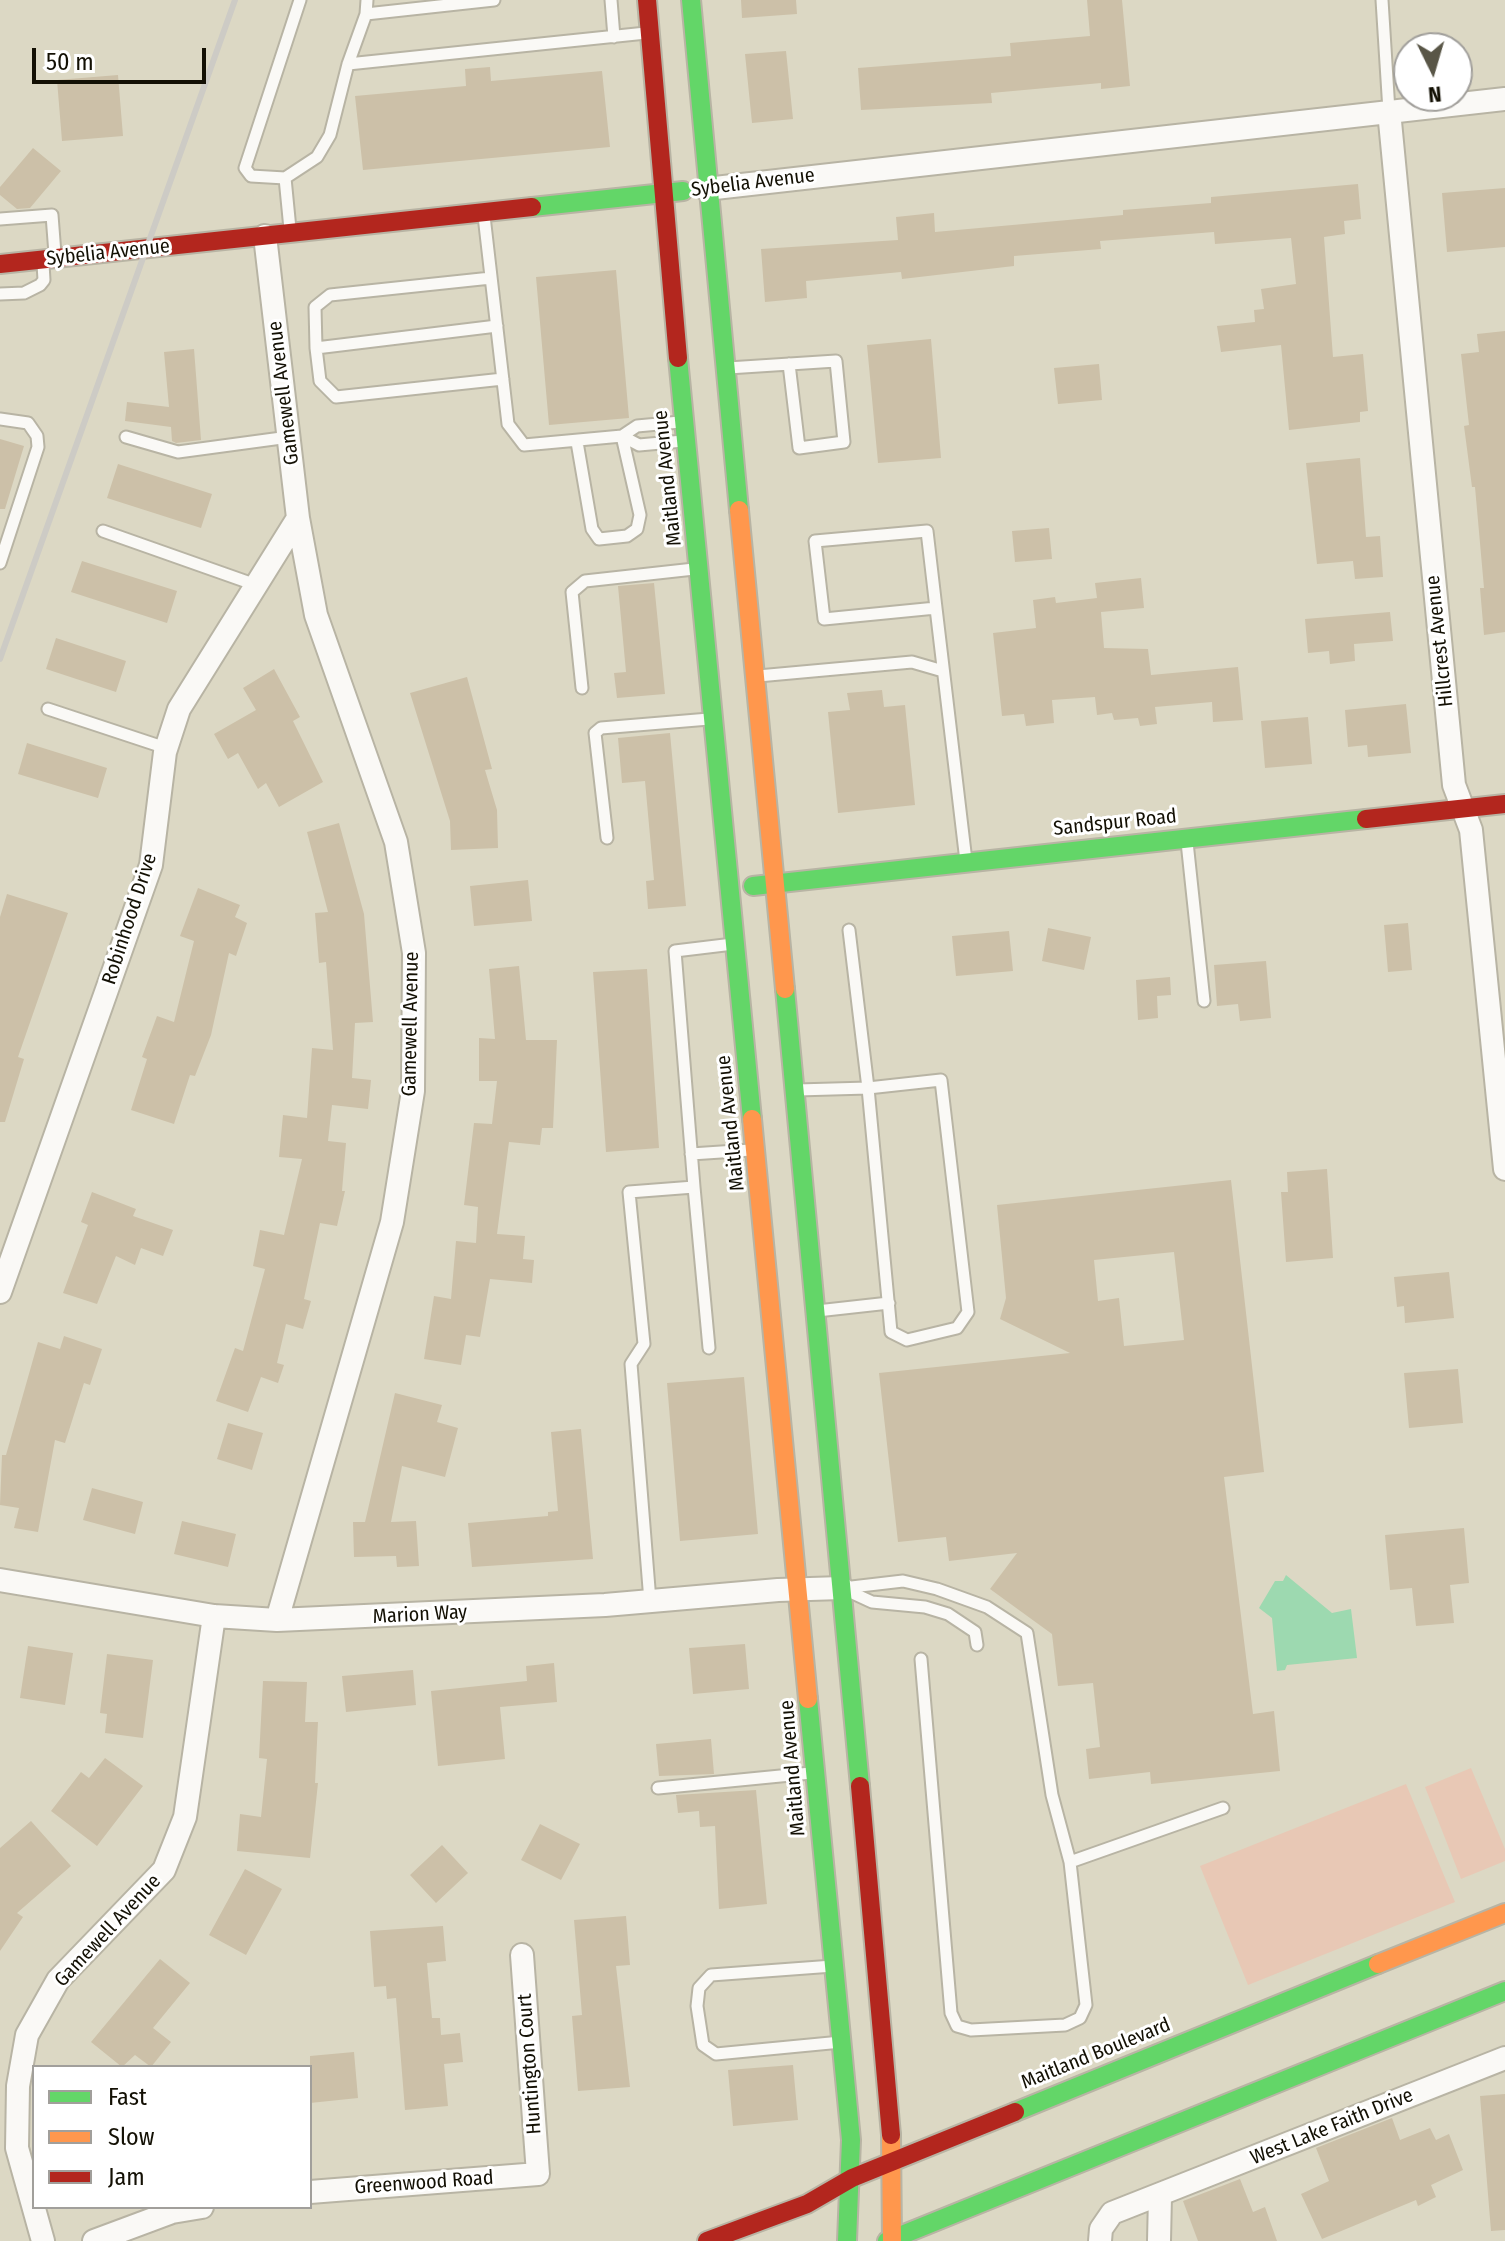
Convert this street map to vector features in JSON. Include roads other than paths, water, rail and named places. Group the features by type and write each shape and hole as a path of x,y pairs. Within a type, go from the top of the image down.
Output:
{"main road":[{"name":"Maitland Avenue","path":"647,0 662,194 841,2042 852,2178 847,2241"},
{"path":"691,0 706,189 842,1588 893,2161 891,2240 1505,1991"},
{"name":"Sybelia Avenue","path":"0,264 706,189"},
{"name":"Sandspur Road","path":"730,888 1505,804"},
{"name":"Maitland Boulevard","path":"707,2241 807,2204 852,2178 1505,1913"}],"street":[{"name":"Sybelia Avenue","path":"706,189 1505,99"},
{"name":"Hillcrest Avenue","path":"1389,111 1454,785 1471,830 1505,1169"},
{"name":"Gamewell Avenue","path":"265,236 298,518 316,615 396,842 414,953 413,1091 392,1222 277,1620"},
{"name":"Robinhood Drive","path":"0,1292 151,865 166,748 179,709 298,518"},
{"name":"Marion Way","path":"0,1580 214,1616 277,1620 352,1619 842,1588"},
{"name":"Gamewell Avenue","path":"32,2202 17,2148 18,2086 27,2035 58,1980 164,1870 185,1817 214,1616"},
{"name":"Huntington Court","path":"522,1955 538,2174"},
{"name":"West Lake Faith Drive","path":"1100,2241 1101,2229 1112,2213 1505,2058"},
{"name":"Greenwood Road","path":"312,2192 538,2174"},
{"path":"1159,2241 1160,2196"},
{"name":"Gamewell Avenue","path":"34,2209 43,2241"},
{"path":"94,2241 172,2212 190,2209"}],"lane":[{"path":"300,0 245,168 251,176 285,178 317,157 330,135 348,64 366,14 367,0"},
{"path":"366,14 494,0"},
{"path":"611,0 614,37"},
{"path":"1382,0 1389,111"},
{"path":"348,64 649,33"},
{"path":"285,178 290,233"},
{"path":"484,213 508,424 524,445 622,436 637,426 685,431"},
{"path":"0,219 52,215 50,259 44,280 24,293 0,294"},
{"path":"491,278 330,295 315,307 316,348 320,381 336,397 503,379"},
{"path":"316,348 497,326"},
{"path":"724,369 789,364 836,361 844,442 799,448 789,364"},
{"path":"0,419 28,423 37,436 38,447 0,563"},
{"path":"622,436 639,445 685,431"},
{"path":"577,442 592,529 599,539 627,536 637,529 640,515 622,436"},
{"path":"126,437 178,452 289,437"},
{"path":"103,531 256,585"},
{"path":"936,608 824,619 815,541 927,531 966,862"},
{"path":"582,688 572,592 585,581 699,569"},
{"path":"753,676 912,662 943,671"},
{"path":"48,709 166,748"},
{"path":"607,838 595,733 601,728 713,718"},
{"path":"1187,838 1204,1001"},
{"path":"794,1090 868,1088 941,1080 968,1312 957,1328 907,1340 891,1332 868,1088 849,930"},
{"path":"709,1348 675,951 735,944"},
{"path":"691,1154 755,1150"},
{"path":"650,1601 631,1364 644,1344 629,1192 694,1187"},
{"path":"815,1311 889,1303"},
{"path":"842,1588 903,1581 937,1589 987,1607 1027,1633 1052,1795 1070,1862 1086,2005 1080,2018 1065,2025 1044,2029 971,2030 957,2026 951,2013 921,1659"},
{"path":"842,1588 872,1602 925,1607 948,1614 975,1632 977,1645"},
{"path":"658,1788 815,1773"},
{"path":"1070,1862 1223,1808"},
{"path":"834,1966 711,1975 699,1988 697,2006 703,2045 716,2054 841,2042"}],"railway":[{"path":"0,659 235,0"}]}
